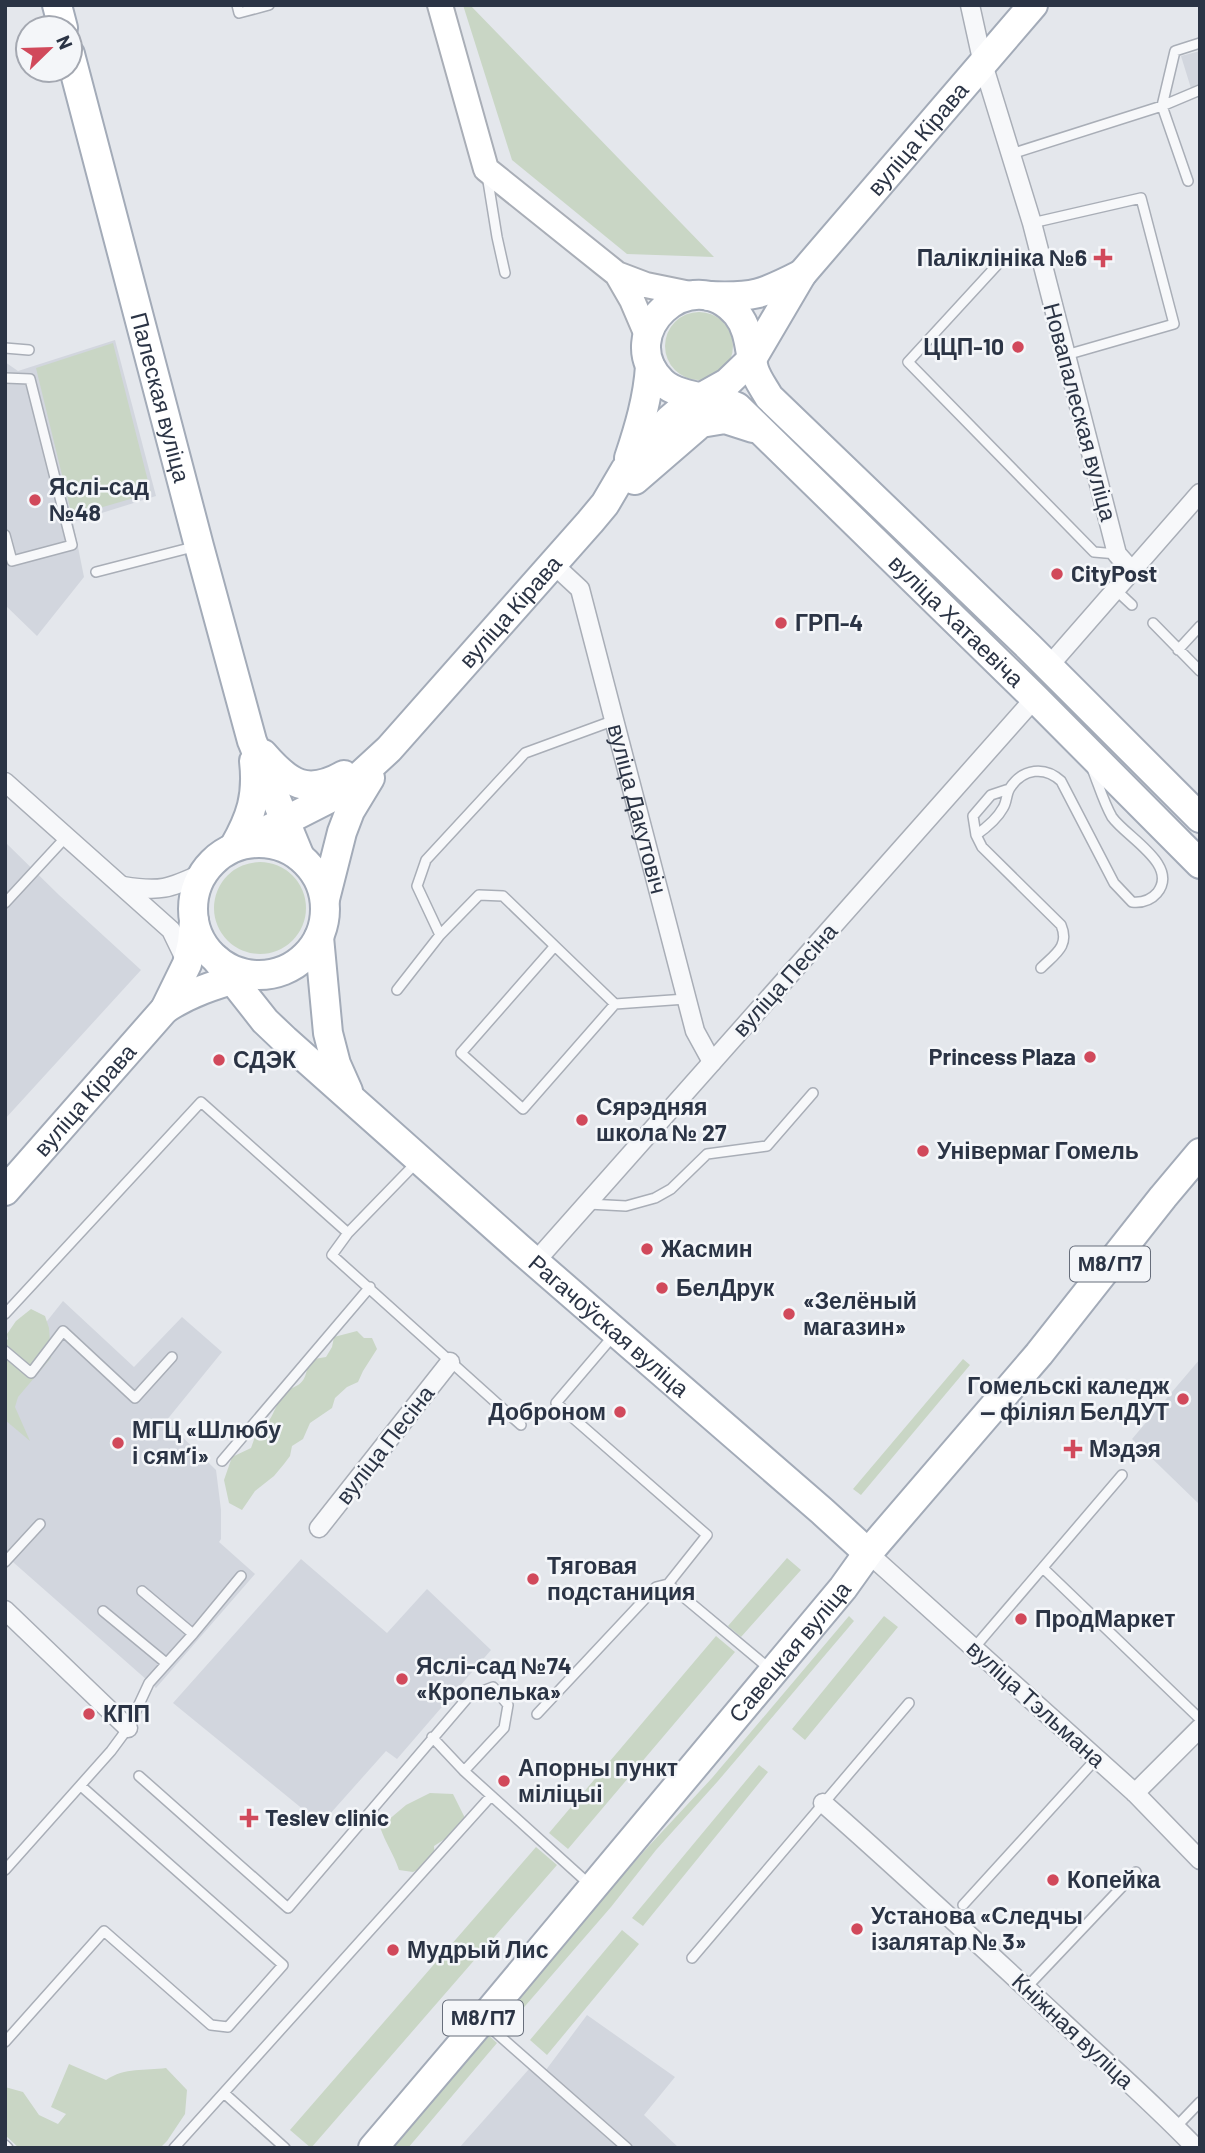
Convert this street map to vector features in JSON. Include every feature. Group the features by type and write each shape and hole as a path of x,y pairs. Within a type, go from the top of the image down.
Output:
{"main road":[{"path":"440,5 486,169 617,274 646,285 701,295 724,302 737,315 750,343 752,359 727,383 703,397 677,393 662,382 650,366 646,351 647,335 654,318 666,305 682,297 701,295"},
{"name":"вуліца Кірава","path":"752,359 802,274 1033,5"},
{"name":"Палеская вуліца","path":"78,84 252,741 300,857"},
{"path":"617,274 637,309 647,335"},
{"name":"вуліца Кірава","path":"701,295 737,298 757,295 802,274"},
{"name":"вуліца Хатаевіча","path":"752,359 755,371 769,397 1200,818"},
{"name":"вуліца Кірава","path":"625,470 640,424 649,386 650,366"},
{"name":"вуліца Кірава","path":"234,847 340,793 389,749 605,504 625,470 670,420 684,407 703,397"},
{"name":"вуліца Хатаевіча","path":"703,397 721,400 737,407 1035,698 1200,864"},
{"path":"605,504 701,423 725,419 762,432"},
{"path":"252,741 280,774 310,787 329,783 389,749"},
{"name":"Палеская вуліца","path":"234,847 254,804 256,776 252,741"},
{"name":"вуліца Кірава","path":"325,899 349,811 389,749"},
{"path":"257,843 279,846 300,857 316,875 325,899 319,937 310,951 298,962 268,975 233,971 182,925 203,873 217,858 234,847 257,843"},
{"name":"вуліца Кірава","path":"175,1003 192,943 182,925"},
{"name":"Рагачоўская вуліца","path":"319,937 328,1033 336,1064 350,1096"},
{"name":"вуліца Кірава","path":"5,1191 175,1003 233,971"},
{"name":"Рагачоўская вуліца","path":"233,971 265,1021 868,1553"},
{"path":"175,1003 211,999 237,1007 265,1021"},
{"name":"Савецкая вуліца","path":"373,2148 843,1588 868,1553 1039,1354 1200,1153"}],"street":[{"name":"Новапалеская вуліца","path":"970,5 983,64 1032,223 1117,554 1132,571"},
{"path":"1048,667 1200,494"},
{"name":"вуліца Дакутовіч","path":"553,564 580,589 686,999 695,1031 712,1062"},
{"name":"вуліца Песіна","path":"535,1262 1035,698"},
{"path":"5,782 123,886 182,925"},
{"path":"123,886 147,890 172,887 203,873"},
{"name":"вуліца Песіна","path":"319,1528 450,1362"},
{"name":"вуліца Тэльмана","path":"868,1553 1135,1793 1200,1860"},
{"path":"5,1610 128,1728"},
{"path":"1135,1793 1200,1728"},
{"name":"Кніжная вуліца","path":"823,1803 925,1893 1196,2148"}],"lane":[{"path":"237,5 239,13 270,5"},
{"path":"1188,181 1162,106 1175,51 1200,43"},
{"path":"1011,154 1162,106 1200,90"},
{"path":"486,169 505,273"},
{"path":"1032,223 1141,198 1174,324 1065,356"},
{"path":"999,263 908,362 1094,552 1117,554"},
{"path":"5,348 29,350"},
{"path":"5,379 30,379 72,545 9,562 5,534"},
{"path":"96,572 199,546"},
{"path":"1116,591 1132,605"},
{"path":"1153,623 1200,671"},
{"path":"1178,650 1200,626"},
{"path":"440,935 417,886 426,860 525,753 615,720"},
{"path":"976,835 1004,808 1009,789 1018,779 1038,770 1052,773 1061,782 1114,883 1132,902 1149,900 1162,884 1162,871 1157,861 1113,817 1084,747"},
{"path":"1009,789 991,795 973,816 976,835 982,847 1061,925 1065,934 1064,944 1041,968"},
{"path":"5,903 66,837"},
{"path":"397,990 440,935 479,895 503,896 615,1004"},
{"path":"554,947 461,1053 523,1108 615,1004 686,999"},
{"path":"586,1204 626,1206 655,1198 671,1189 707,1154 767,1146 813,1093"},
{"path":"5,1314 201,1102 348,1233"},
{"path":"420,1159 348,1233 332,1255 522,1425"},
{"path":"222,1461 370,1287"},
{"path":"5,1352 31,1373 63,1331 135,1398 172,1357"},
{"path":"537,1714 656,1587 668,1584 707,1535 556,1403 616,1333"},
{"path":"974,1648 1122,1475"},
{"path":"5,1562 40,1524"},
{"path":"1044,1569 1200,1719"},
{"path":"5,1870 81,1786 128,1728 149,1683 241,1576"},
{"path":"668,1584 772,1671"},
{"path":"142,1591 193,1634"},
{"path":"103,1611 166,1663"},
{"path":"139,1776 288,1908 469,1696 493,1687 508,1705 504,1728 464,1771"},
{"path":"692,1958 909,1703"},
{"path":"432,1737 464,1771 592,1887"},
{"path":"963,1905 1096,1759"},
{"path":"5,2042 104,1931 211,2025 228,2027 283,1965 81,1786"},
{"path":"174,2148 491,1796"},
{"path":"1026,1988 1136,1872"},
{"path":"482,2020 627,2148"},
{"path":"223,2093 285,2148"},
{"path":"1176,2127 1200,2102"}],"shaded area":[{"path":"1200,51 1200,97 1194,98 1181,56"},
{"path":"115,340 156,496 73,522 84,577 37,636 5,605 5,362 18,371"},
{"path":"5,842 141,970 5,1119"},
{"path":"63,1301 134,1367 182,1317 222,1352 166,1421 216,1470 221,1510 219,1542 255,1574 156,1688 5,1555 5,1374"},
{"name":"Гомельскі каледж — філіял БелДУТ","path":"1200,1359 1200,1505 1132,1439"},
{"path":"301,1559 387,1633 427,1589 491,1650 397,1759 386,1751 321,1824 173,1703"},
{"path":"587,2015 675,2077 644,2115 679,2148 459,2148 529,2069 540,2078"}],"green space":[{"path":"463,5 470,5 714,257 627,254 512,160"},
{"path":"699,312 712,315 723,322 730,333 733,346 730,359 723,370 712,377 699,380 686,377 675,370 668,359 665,346 668,333 675,322 686,315"},
{"path":"113,343 151,493 72,516 36,368"},
{"path":"260,862 278,865 293,875 303,890 306,908 303,926 293,941 278,951 260,954 242,951 227,941 217,926 214,908 217,890 227,875 242,865"},
{"path":"31,1309 45,1316 49,1328 51,1358 18,1397 15,1407 30,1441 5,1420 5,1342 16,1321"},
{"path":"357,1331 364,1338 372,1338 377,1349 358,1382 347,1387 335,1398 332,1408 310,1423 303,1439 292,1446 290,1456 284,1464 255,1491 242,1510 229,1503 224,1480 232,1457 251,1448 260,1423 270,1419 285,1393 301,1383 308,1364 314,1359 326,1357 334,1337"},
{"path":"963,1359 970,1365 861,1495 853,1489"},
{"path":"787,1558 801,1570 741,1637 728,1626"},
{"path":"849,1616 854,1621 506,2028 496,2018 712,1778"},
{"path":"884,1616 898,1627 805,1740 792,1729"},
{"path":"716,1636 735,1652 568,1849 549,1833"},
{"path":"759,1765 768,1772 643,1926 632,1918"},
{"path":"430,1793 453,1794 465,1818 462,1828 434,1846 435,1862 413,1872 399,1870 380,1827 406,1805"},
{"path":"536,1847 557,1865 311,2148 290,2130"},
{"path":"622,1930 639,1944 547,2055 530,2040"},
{"path":"486,2033 497,2043 408,2148 388,2148"},
{"path":"69,2064 106,2080 128,2071 166,2068 187,2090 185,2114 160,2148 19,2148 5,2135 5,2087 23,2092 39,2115 58,2124 66,2114 51,2107"}],"place":[{"name":"Паліклініка №6","path":"1103,258"},
{"name":"ЦЦП-10","path":"1018,347"},
{"name":"Яслі-сад №48","path":"35,500"},
{"name":"CityPost","path":"1057,574"},
{"name":"ГРП-4","path":"781,623"},
{"name":"Princess Plaza","path":"1090,1057"},
{"name":"СДЭК","path":"219,1060"},
{"name":"Сярэдняя школа № 27","path":"582,1120"},
{"name":"Універмаг Гомель","path":"923,1151"},
{"name":"Жасмин","path":"647,1249"},
{"name":"БелДрук","path":"662,1288"},
{"name":"«Зелёный магазин»","path":"789,1314"},
{"name":"Гомельскі каледж — філіял БелДУТ","path":"1183,1399"},
{"name":"Доброном","path":"620,1412"},
{"name":"МГЦ «Шлюбу і сямʼі»","path":"118,1443"},
{"name":"Мэдэя","path":"1073,1449"},
{"name":"Тяговая подстаниция","path":"533,1579"},
{"name":"ПродМаркет","path":"1021,1619"},
{"name":"Яслі-сад №74 «Кропелька»","path":"402,1679"},
{"name":"КПП","path":"89,1714"},
{"name":"Апорны пункт міліцыі","path":"504,1781"},
{"name":"Teslev clinic","path":"249,1818"},
{"name":"Копейка","path":"1053,1880"},
{"name":"Установа «Следчы ізалятар № 3»","path":"857,1929"},
{"name":"Мудрый Лис","path":"393,1950"}]}
